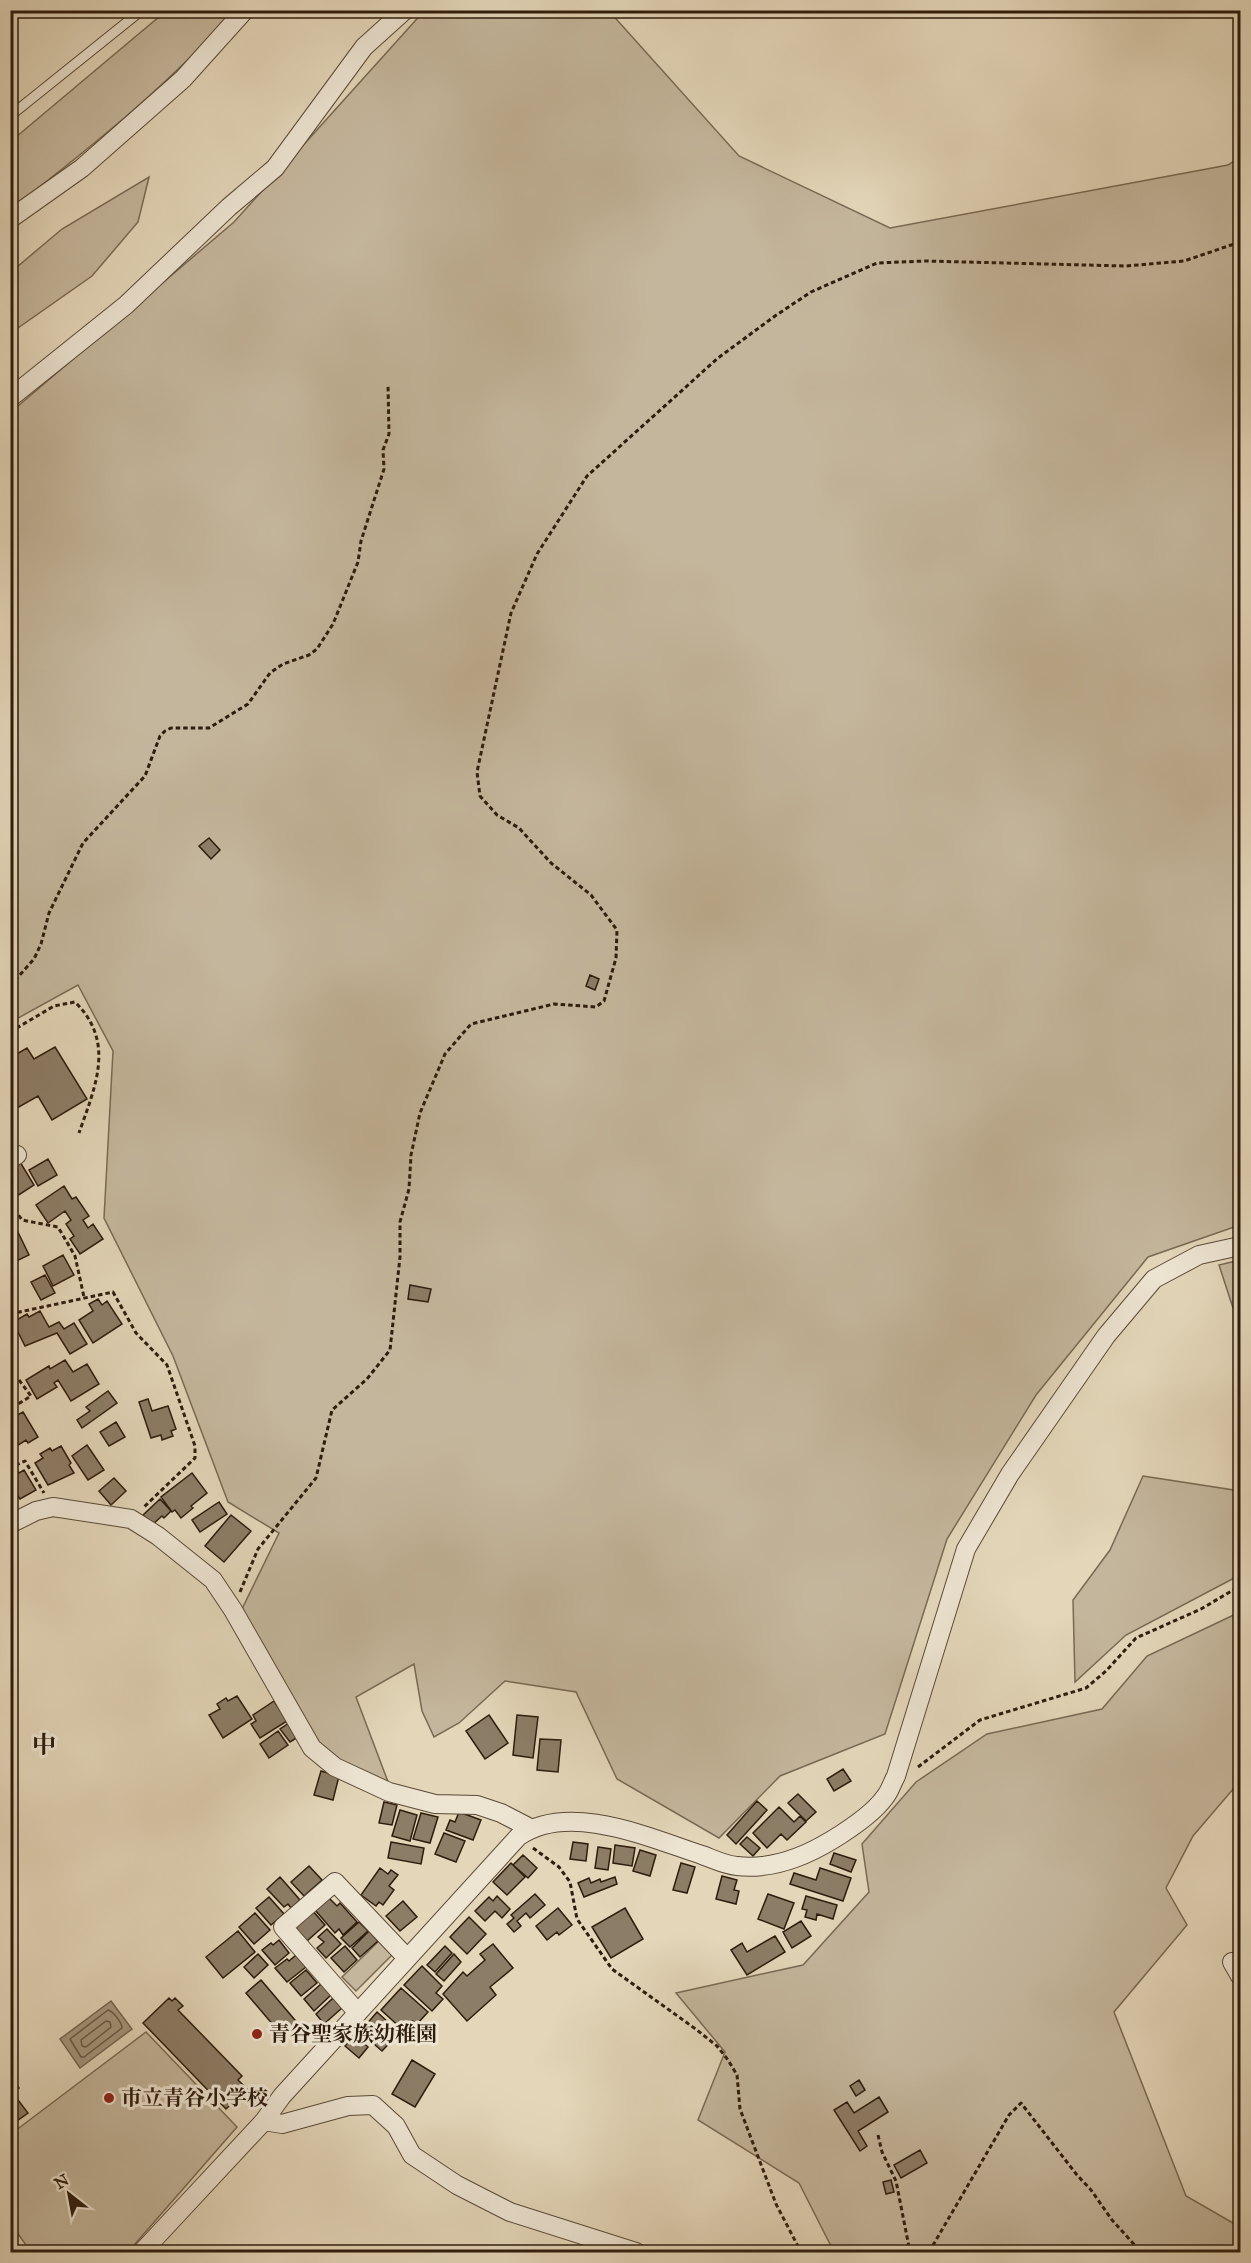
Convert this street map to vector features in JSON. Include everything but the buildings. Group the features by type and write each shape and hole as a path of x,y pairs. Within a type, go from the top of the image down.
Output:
{"street":[{"path":"10,219 82,168 174,86 245,10"},
{"path":"10,398 126,305 229,207 274,168 364,47 405,10"},
{"path":"142,2253 264,2121 282,2096 407,1958 524,1833 565,1822 588,1822 642,1836 735,1866 762,1866 814,1851 866,1816 885,1797 896,1776 966,1549 1010,1474 1106,1336 1154,1279 1199,1255 1240,1246"},
{"path":"10,1524 36,1511 52,1508 131,1519 158,1536 213,1580 233,1610 312,1748 335,1767 388,1791 435,1804 477,1805 501,1813 524,1833"},
{"path":"358,2013 283,1927 335,1882 407,1958"},
{"path":"264,2121 282,2124 348,2106 373,2105 396,2126 412,2155 457,2185 510,2212 636,2253"}],"lane":[{"path":"10,116 142,10"}],"path":[{"path":"233,1610 258,1549 316,1478 332,1410 367,1379 390,1350 400,1257 400,1222 409,1189 411,1155 420,1113 445,1053 471,1024 554,1004 596,1007 604,1001 616,958 617,930 591,895 551,863 519,828 497,815 480,796 477,772 511,613 537,554 587,476 718,358 775,316 811,292 877,263 959,261 1126,266 1184,261 1240,242"},
{"path":"10,986 34,959 41,944 49,914 83,843 144,776 160,736 171,728 209,728 248,704 270,673 283,664 309,655 317,649 333,624 358,562 361,541 384,469 383,450 389,434 388,385"},
{"path":"10,1032 54,1006 75,1002 87,1014 95,1028 99,1057 95,1091 79,1133"},
{"path":"10,1203 22,1220 58,1227 75,1256 84,1297"},
{"path":"10,1314 113,1292 136,1333 167,1365 195,1446 195,1458 131,1519"},
{"path":"10,1368 31,1396 10,1409"},
{"path":"10,1464 12,1467 25,1461 52,1508"},
{"path":"896,1776 909,1774 981,1720 1086,1688 1106,1671 1136,1638 1201,1609 1240,1586"},
{"path":"524,1833 559,1867 570,1882 577,1918 612,1969 697,2030 717,2046 728,2060 737,2075 740,2109 776,2204 801,2253"},
{"path":"929,2253 1009,2115 1021,2103 1091,2190 1112,2220 1141,2253"},
{"path":"878,2135 882,2152 896,2181 910,2253"}],"shaded area":[{"path":"166,11 234,11 209,39 155,91 11,209 10,142"},
{"path":"424,11 609,11 739,156 890,228 1228,165 1240,157 1240,862 1235,867 1240,877 1240,1225 1148,1257 1036,1395 947,1539 885,1734 780,1776 719,1838 617,1779 576,1692 505,1681 459,1723 434,1737 422,1711 414,1664 356,1697 390,1787 339,1761 314,1739 241,1611 279,1533 228,1502 173,1356 104,1218 113,1051 78,985 11,1022 11,412 234,222"},
{"path":"149,177 138,222 92,276 18,328 11,340 11,272 62,229"},
{"path":"1240,1260 1240,1313 1233,1308 1219,1265"},
{"path":"1143,1476 1240,1491 1240,1575 1126,1635 1075,1682 1073,1600 1110,1550"},
{"path":"1240,1612 1240,1781 1193,1836 1166,1888 1187,1925 1114,2012 1186,2196 1240,2227 1238,2252 834,2252 799,2183 698,2120 725,2052 676,1993 803,1965 869,1892 862,1844 916,1782 987,1734 1102,1709 1147,1656"},
{"path":"380,1940 393,1954 356,1991 342,1977"},
{"name":"市立青谷小学校","path":"146,2032 237,2127 128,2252 31,2252 11,2224 11,2134"}],"water":[{"path":"111,2001 132,2029 80,2068 60,2039"}],"place":[{"name":"青谷聖家族幼稚園","path":"257,2034"},
{"name":"市立青谷小学校","path":"109,2098"}],"district":[{"name":"中","path":"44,1745"}]}
